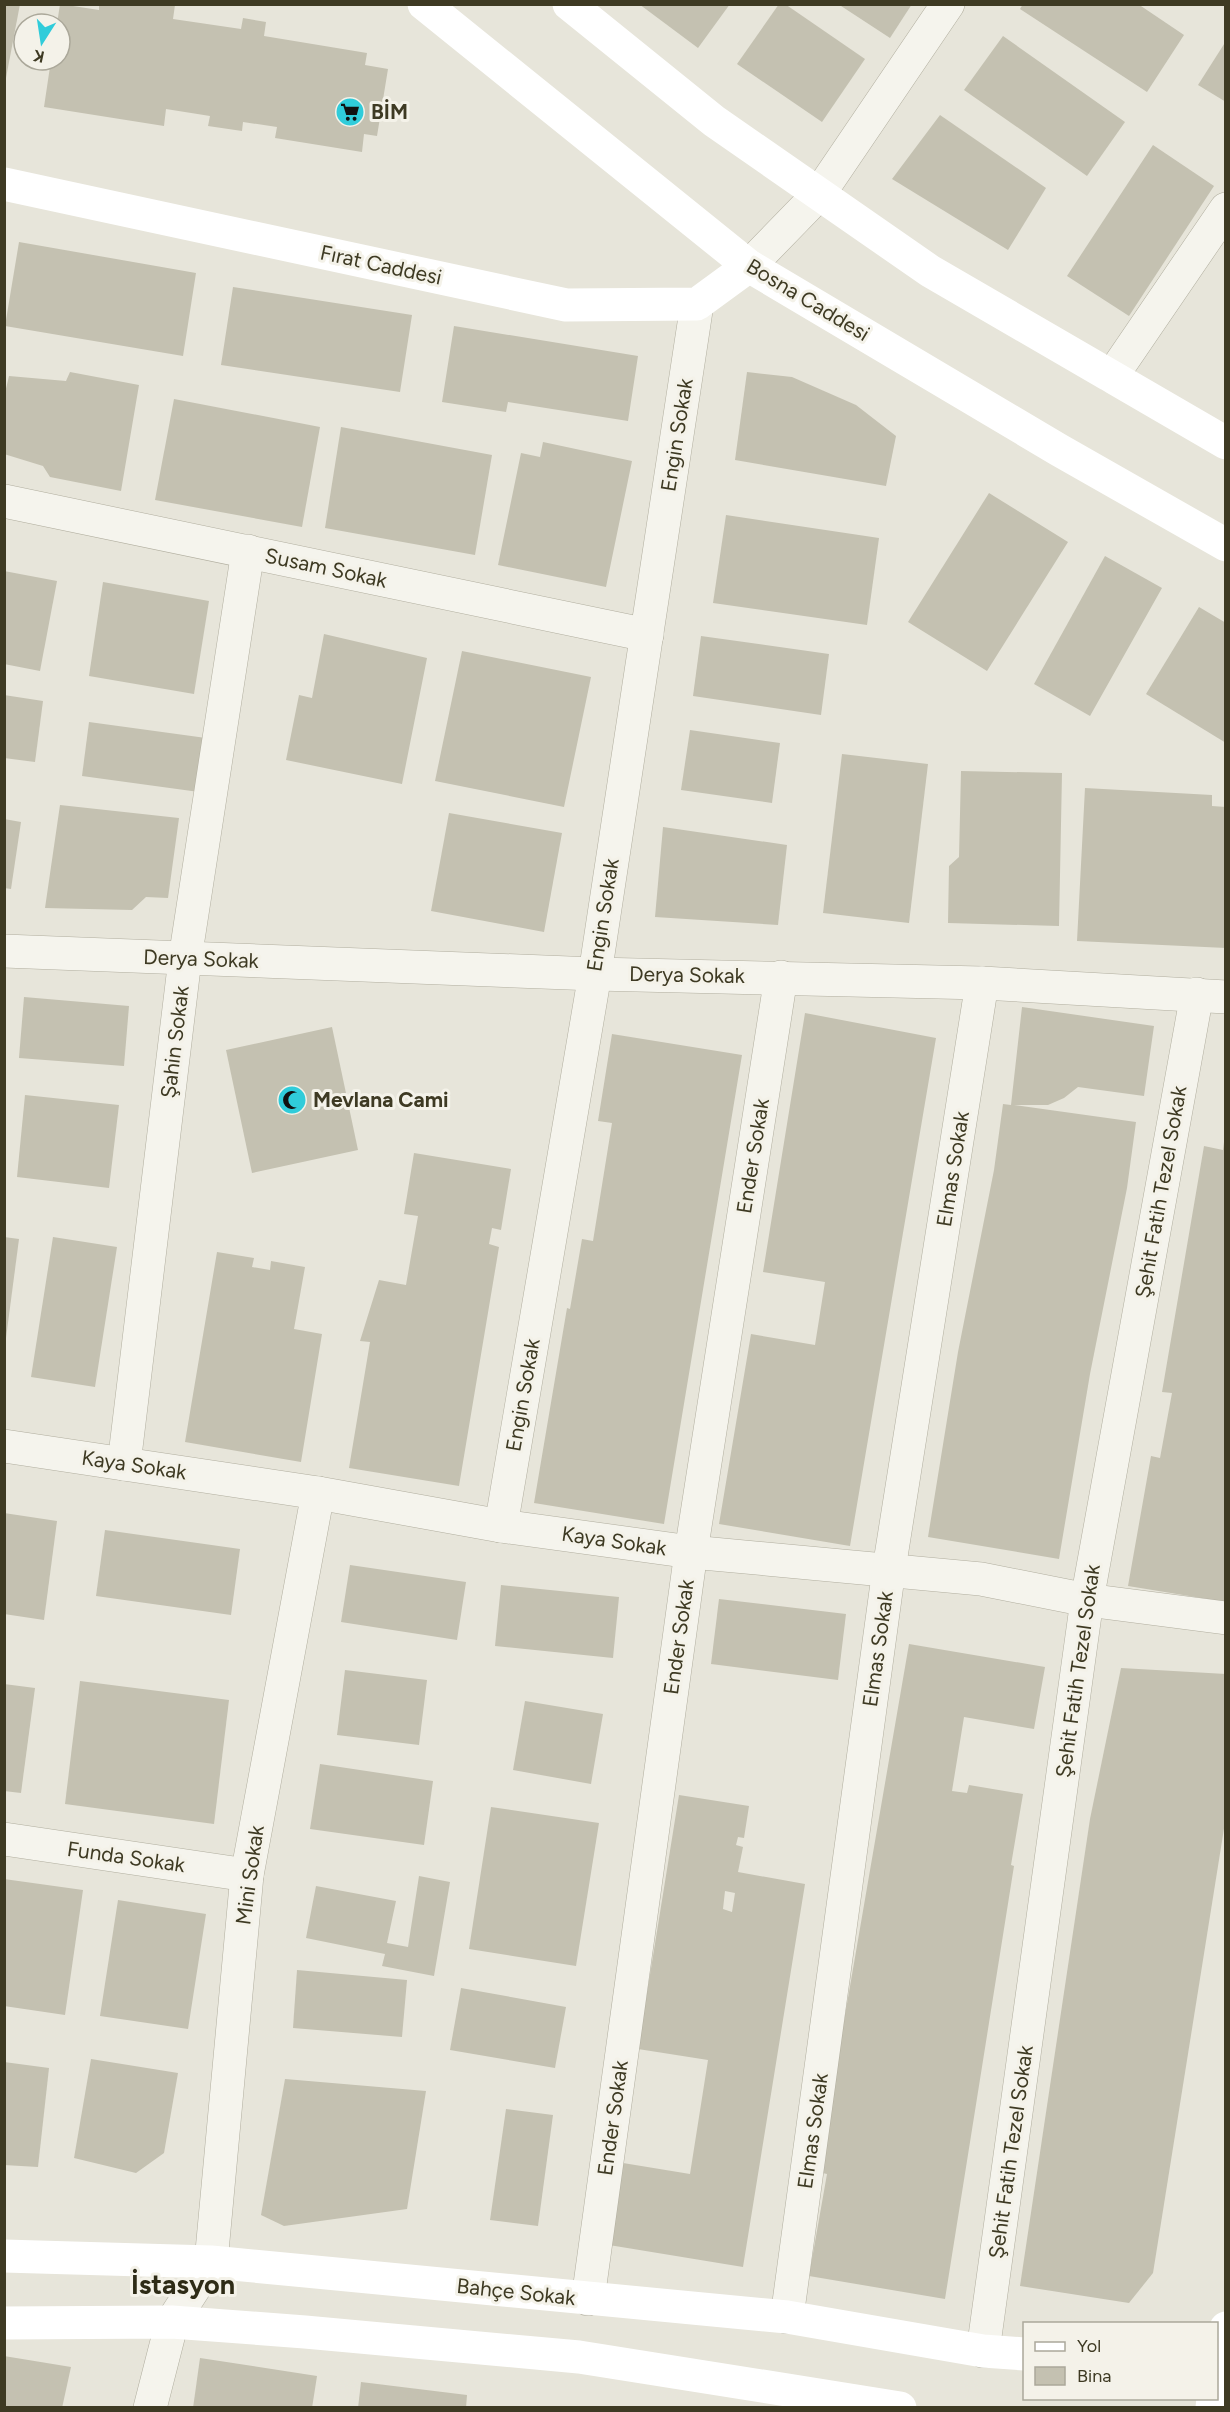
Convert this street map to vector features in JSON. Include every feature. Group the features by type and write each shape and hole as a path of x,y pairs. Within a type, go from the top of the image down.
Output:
{"street":[{"name":"Bosna Caddesi","path":"424,4 749,266 1059,450 1226,545"},
{"path":"570,4 714,121 930,271 1226,443"},
{"path":"697,304 749,266 819,194 948,4"},
{"name":"Fırat Caddesi","path":"4,184 566,305 697,304"},
{"path":"1112,376 1226,209"},
{"name":"Engin Sokak","path":"501,1526 594,974 697,304"},
{"name":"Susam Sokak","path":"4,501 647,635"},
{"name":"Şahin Sokak","path":"124,1464 185,958 249,551"},
{"name":"Derya Sokak","path":"4,951 594,974 781,976 982,982 1211,996"},
{"name":"Ender Sokak","path":"588,2299 691,1552 781,976"},
{"name":"Elmas Sokak","path":"787,2317 889,1569 982,982"},
{"name":"Şehit Fatih Tezel Sokak","path":"983,2351 1087,1600 1211,996"},
{"name":"Kaya Sokak","path":"4,1446 318,1493 501,1526 691,1552 981,1579 1087,1600 1226,1618"},
{"name":"Mini Sokak","path":"212,2262 247,1875 318,1493"},
{"name":"Funda Sokak","path":"4,1839 247,1875"},
{"name":"Bahçe Sokak","path":"4,2256 212,2262 787,2317 983,2351 1023,2354"},
{"path":"150,2408 172,2322 212,2262"},
{"path":"4,2323 172,2322 305,2331 579,2357 900,2408"},
{"path":"1219,2365 1226,2328"}],"building":[{"path":"4,4 20,4 18,12 12,12 12,46 6,78 4,78"},
{"path":"60,4 99,10 99,5 175,5 173,19 241,29 243,18 266,22 264,36 367,53 365,65 388,69 377,136 364,134 362,152 275,138 277,127 243,122 242,131 208,126 210,116 166,109 164,126 44,107 49,72 72,72 72,12 59,12"},
{"path":"639,4 730,4 698,48"},
{"path":"779,4 785,4 865,59 822,122 737,64"},
{"path":"838,4 912,4 890,38"},
{"path":"1023,4 1138,4 1184,35 1147,92 1020,9"},
{"path":"1003,36 1125,122 1087,176 964,90"},
{"path":"1226,41 1226,102 1198,85"},
{"path":"940,115 1046,188 1008,250 892,179"},
{"path":"1153,145 1214,186 1129,316 1067,276"},
{"path":"19,242 196,273 183,356 5,326"},
{"path":"233,287 412,315 400,392 221,365"},
{"path":"454,326 638,356 628,421 508,402 506,412 442,402"},
{"path":"70,372 139,385 121,491 50,477 43,466 4,454 4,397 9,376 66,381"},
{"path":"747,372 792,377 856,405 896,436 886,486 735,460"},
{"path":"174,399 320,427 302,527 155,500"},
{"path":"341,427 492,455 475,555 325,528"},
{"path":"543,442 632,461 606,587 498,565 521,453 540,457"},
{"path":"989,493 1068,542 987,671 908,622"},
{"path":"726,515 879,538 867,625 713,603"},
{"path":"1105,556 1162,588 1090,716 1034,684"},
{"path":"4,571 57,581 40,671 4,664"},
{"path":"103,582 209,601 194,694 89,676"},
{"path":"1199,607 1226,623 1226,743 1146,694"},
{"path":"324,634 427,658 402,784 286,760 299,695 312,698"},
{"path":"701,636 829,654 821,715 693,696"},
{"path":"462,651 591,677 564,807 435,781"},
{"path":"4,695 43,701 35,762 4,758"},
{"path":"89,722 206,738 199,792 82,776"},
{"path":"690,730 780,743 772,803 681,790"},
{"path":"842,754 928,764 909,923 823,913"},
{"path":"961,771 1062,773 1059,926 948,923 949,866 959,857"},
{"path":"1085,788 1212,795 1212,806 1226,807 1226,948 1077,941"},
{"path":"60,805 179,818 168,898 146,897 132,910 45,908"},
{"path":"449,813 562,833 544,932 431,911"},
{"path":"4,819 21,822 11,889 4,888"},
{"path":"663,827 787,845 778,925 655,917"},
{"path":"24,997 129,1006 124,1066 19,1058"},
{"path":"1022,1007 1154,1026 1144,1096 1078,1087 1064,1098 1048,1105 1014,1105 1136,1122 1127,1188 1090,1374 1059,1559 928,1537 958,1352 994,1170 1003,1104 1011,1105"},
{"path":"805,1013 936,1038 850,1546 719,1524 751,1334 815,1345 825,1282 763,1272"},
{"name":"Mevlana Cami","path":"332,1027 358,1150 252,1173 226,1050"},
{"path":"612,1034 742,1055 664,1524 534,1503 567,1308 570,1309 582,1239 593,1241 612,1123 598,1121"},
{"path":"25,1095 119,1105 109,1188 17,1177"},
{"path":"1224,1142 1226,1142 1226,1602 1128,1586 1151,1456 1160,1458 1172,1393 1162,1392 1204,1146 1223,1150"},
{"path":"414,1153 511,1169 501,1230 492,1228 489,1244 499,1247 459,1486 349,1468 370,1342 360,1341 379,1280 406,1285 418,1216 404,1214"},
{"path":"4,1237 19,1239 6,1338 4,1338"},
{"path":"53,1237 117,1247 95,1387 31,1377"},
{"path":"217,1252 254,1258 252,1267 270,1270 271,1261 305,1267 294,1329 322,1334 301,1462 185,1442"},
{"path":"4,1513 57,1521 44,1620 4,1614"},
{"path":"105,1530 240,1549 231,1615 96,1596"},
{"path":"350,1565 466,1582 457,1640 341,1622"},
{"path":"501,1585 619,1597 613,1658 495,1646"},
{"path":"719,1599 846,1614 838,1680 711,1664"},
{"path":"909,1644 1045,1667 1034,1729 964,1717 952,1791 967,1793 969,1785 1023,1794 1011,1865 1014,1866 945,2299 809,2276 827,2174 818,2172"},
{"path":"1121,1668 1226,1674 1226,1816 1153,2273 1129,2303 1020,2286 1090,1819"},
{"path":"345,1670 427,1680 419,1745 337,1735"},
{"path":"80,1681 229,1700 214,1824 65,1804"},
{"path":"4,1684 35,1688 21,1793 4,1791"},
{"path":"525,1701 603,1714 591,1784 513,1770"},
{"path":"320,1764 433,1781 424,1845 310,1829"},
{"path":"679,1795 749,1806 744,1838 738,1837 736,1845 743,1847 738,1872 805,1884 743,2267 609,2245 623,2163 690,2174 708,2060 638,2049","holes":["725,1891 735,1893 732,1912 723,1909"]},
{"path":"491,1807 599,1823 576,1966 469,1949"},
{"path":"419,1876 450,1882 434,1976 382,1966 385,1954 306,1938 316,1886 396,1901 387,1943 408,1947"},
{"path":"4,1879 83,1890 65,2015 4,2006"},
{"path":"118,1900 206,1914 188,2029 100,2016"},
{"path":"297,1970 407,1980 402,2037 293,2028"},
{"path":"461,1988 566,2007 555,2068 450,2050"},
{"path":"91,2059 178,2073 164,2153 136,2173 74,2158"},
{"path":"4,2062 49,2068 38,2167 4,2165"},
{"path":"285,2079 426,2091 407,2209 284,2226 261,2215"},
{"path":"506,2109 553,2115 538,2226 490,2220"},
{"path":"4,2356 71,2367 62,2408 4,2408"},
{"path":"200,2358 317,2376 312,2408 193,2408"},
{"path":"361,2382 467,2395 466,2408 358,2408"}],"place":[{"name":"BİM","path":"350,112"},
{"name":"Mevlana Cami","path":"292,1100"}],"district":[{"name":"İstasyon","path":"183,2285"}]}
